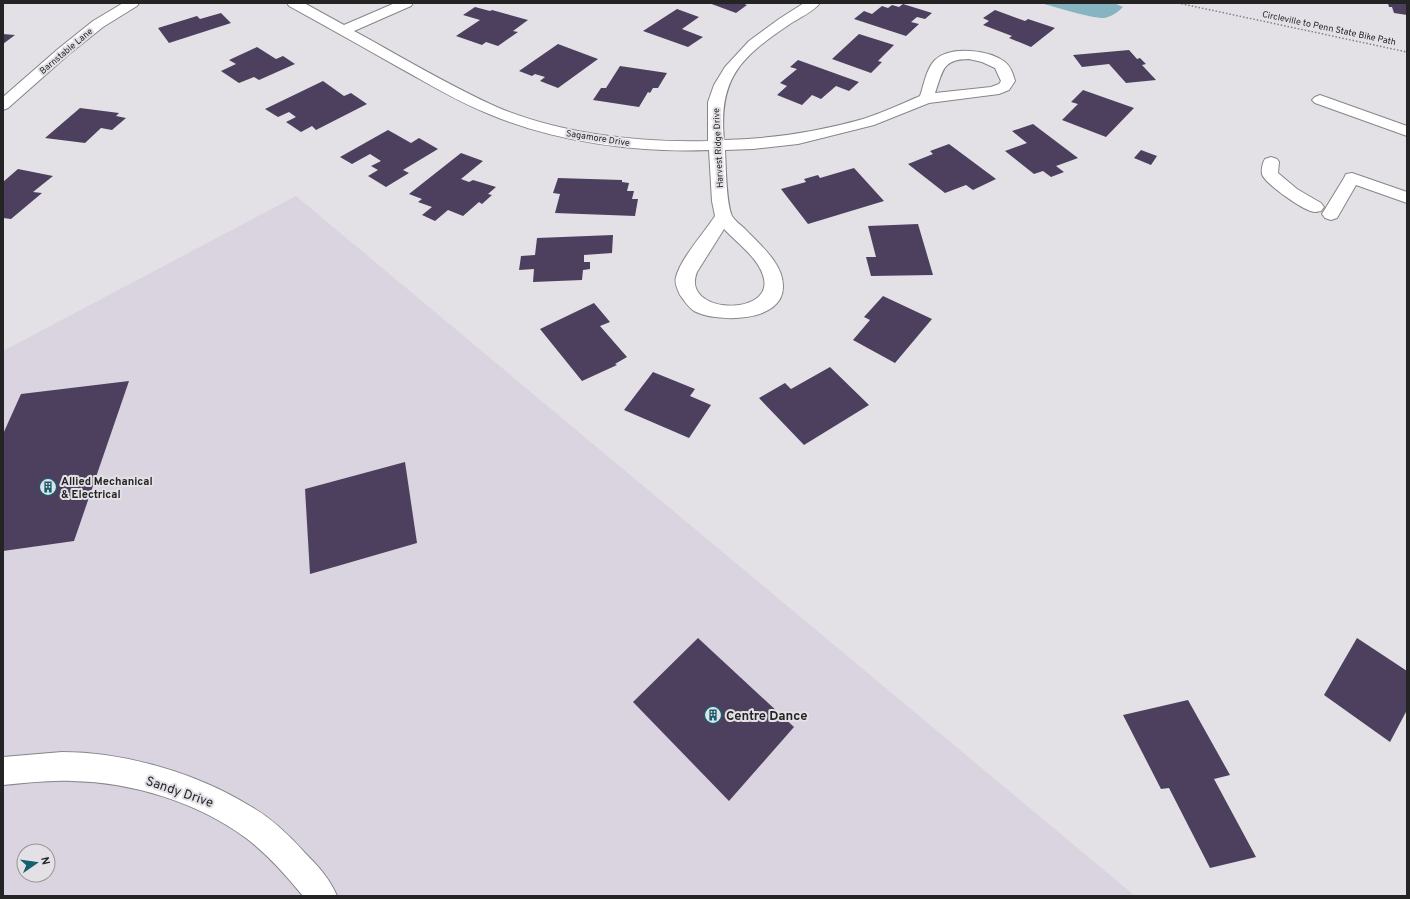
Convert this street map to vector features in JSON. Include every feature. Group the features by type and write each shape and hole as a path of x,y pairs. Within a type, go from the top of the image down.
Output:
{"street":[{"name":"Barnstable Lane","path":"3,105 69,47 98,24 132,3"},
{"name":"Sagamore Drive","path":"294,3 342,31 471,101 522,121 582,136 610,141 649,145 717,145 753,144 798,139 870,122 926,99 994,90 1004,87 1008,81 1006,73 1000,66 978,56 966,55 945,59 939,64 926,99"},
{"path":"342,31 406,3"},
{"name":"Harvest Ridge Drive","path":"724,217 719,183 716,102 721,86 728,72 739,57 753,45 813,3"},
{"path":"1320,100 1407,131"},
{"path":"1271,162 1270,174 1283,188 1300,200 1315,207"},
{"path":"1331,214 1352,178 1407,198"},
{"path":"724,217 765,263 771,272 775,283 774,293 766,302 755,308 742,312 728,313 701,306 692,298 687,289 685,280 690,268 724,217"},
{"name":"Sandy Drive","path":"3,771 81,767 122,772 193,793 229,810 258,828 292,862 322,896"}],"path":[{"name":"Circleville to Penn State Bike Path","path":"1178,3 1407,52"}],"shaded area":[{"path":"296,196 1135,896 3,896 3,351"}],"water":[{"path":"1040,3 1114,3 1123,7 1109,17 1098,18"}],"building":[{"path":"709,3 742,3 747,5 736,13"},
{"path":"1388,3 1407,3 1407,15 1394,13 1392,7 1389,7"},
{"path":"903,4 932,13 925,19 917,17 911,22 919,24 906,36 854,19 864,11 872,14 882,6 888,8 892,5 899,7"},
{"path":"475,7 528,20 513,31 518,32 498,46 486,42 482,45 456,36 480,20 463,15"},
{"path":"677,9 699,17 682,29 703,37 688,47 643,31"},
{"path":"995,10 1025,21 1028,19 1055,28 1031,47 1009,38 1012,36 983,25 989,21 983,18"},
{"path":"221,13 231,23 169,43 158,28 197,16 200,19"},
{"path":"3,34 15,35 3,44"},
{"path":"859,34 894,45 878,61 882,62 871,73 832,59"},
{"path":"558,44 598,59 558,88 540,81 545,77 535,74 532,76 519,71"},
{"path":"257,47 276,59 283,56 295,64 259,80 254,77 239,83 221,71 236,64 229,60"},
{"path":"1129,50 1137,59 1140,58 1146,64 1142,65 1156,80 1126,83 1109,64 1082,67 1073,55"},
{"path":"798,60 859,82 849,91 836,86 821,99 812,95 802,105 777,95 787,86 780,83 797,69 790,67"},
{"path":"620,66 667,73 658,88 653,88 650,93 648,92 639,107 593,100 601,88 606,88"},
{"path":"323,81 344,96 351,93 367,104 316,130 312,126 301,132 286,122 296,117 289,112 278,117 265,109"},
{"path":"1083,90 1134,108 1106,137 1062,120 1078,104 1071,102"},
{"path":"80,108 119,113 116,116 126,118 112,130 101,128 85,143 45,138"},
{"path":"1033,124 1078,158 1056,166 1064,172 1051,177 1043,171 1034,174 1005,151 1027,143 1012,131"},
{"path":"388,130 411,143 419,138 438,149 403,170 409,173 386,187 368,176 378,170 371,166 381,161 370,154 352,164 340,157"},
{"path":"949,144 996,179 973,190 966,185 945,193 908,164 933,154 930,151"},
{"path":"1141,150 1157,156 1151,165 1134,158"},
{"path":"461,153 483,161 461,179 469,182 473,180 496,187 488,194 492,195 482,204 479,202 463,216 448,210 435,221 422,215 432,207 418,202 422,199 409,194"},
{"path":"854,168 884,201 808,224 781,189 806,182 804,179 818,175 820,178"},
{"path":"18,169 53,176 33,192 42,193 11,219 3,218 3,182"},
{"path":"558,178 622,180 622,182 629,183 627,191 634,191 632,199 638,199 635,216 555,213 560,194 553,193"},
{"path":"918,224 933,275 871,276 866,257 876,257 868,226"},
{"path":"613,235 612,253 584,255 584,262 590,262 590,269 583,270 582,280 533,282 534,269 519,270 521,256 535,255 537,238"},
{"path":"883,296 932,319 895,363 853,340 870,320 864,317"},
{"path":"594,303 610,322 600,326 627,357 615,364 617,365 582,381 540,329"},
{"path":"830,367 869,405 804,445 759,398 785,383 791,389"},
{"path":"653,372 695,389 690,396 711,405 689,438 624,410"},
{"name":"Allied Mechanical & Electrical","path":"129,381 74,541 3,551 3,434 21,394"},
{"path":"405,462 417,543 310,574 305,489"},
{"name":"Centre Dance","path":"698,638 794,727 729,801 633,702"},
{"path":"1357,638 1407,671 1407,710 1390,742 1324,695"},
{"path":"1188,700 1230,775 1214,779 1256,857 1210,868 1169,788 1161,789 1123,715"}],"place":[{"name":"Allied Mechanical & Electrical","path":"48,487"},
{"name":"Centre Dance","path":"713,715"}]}
